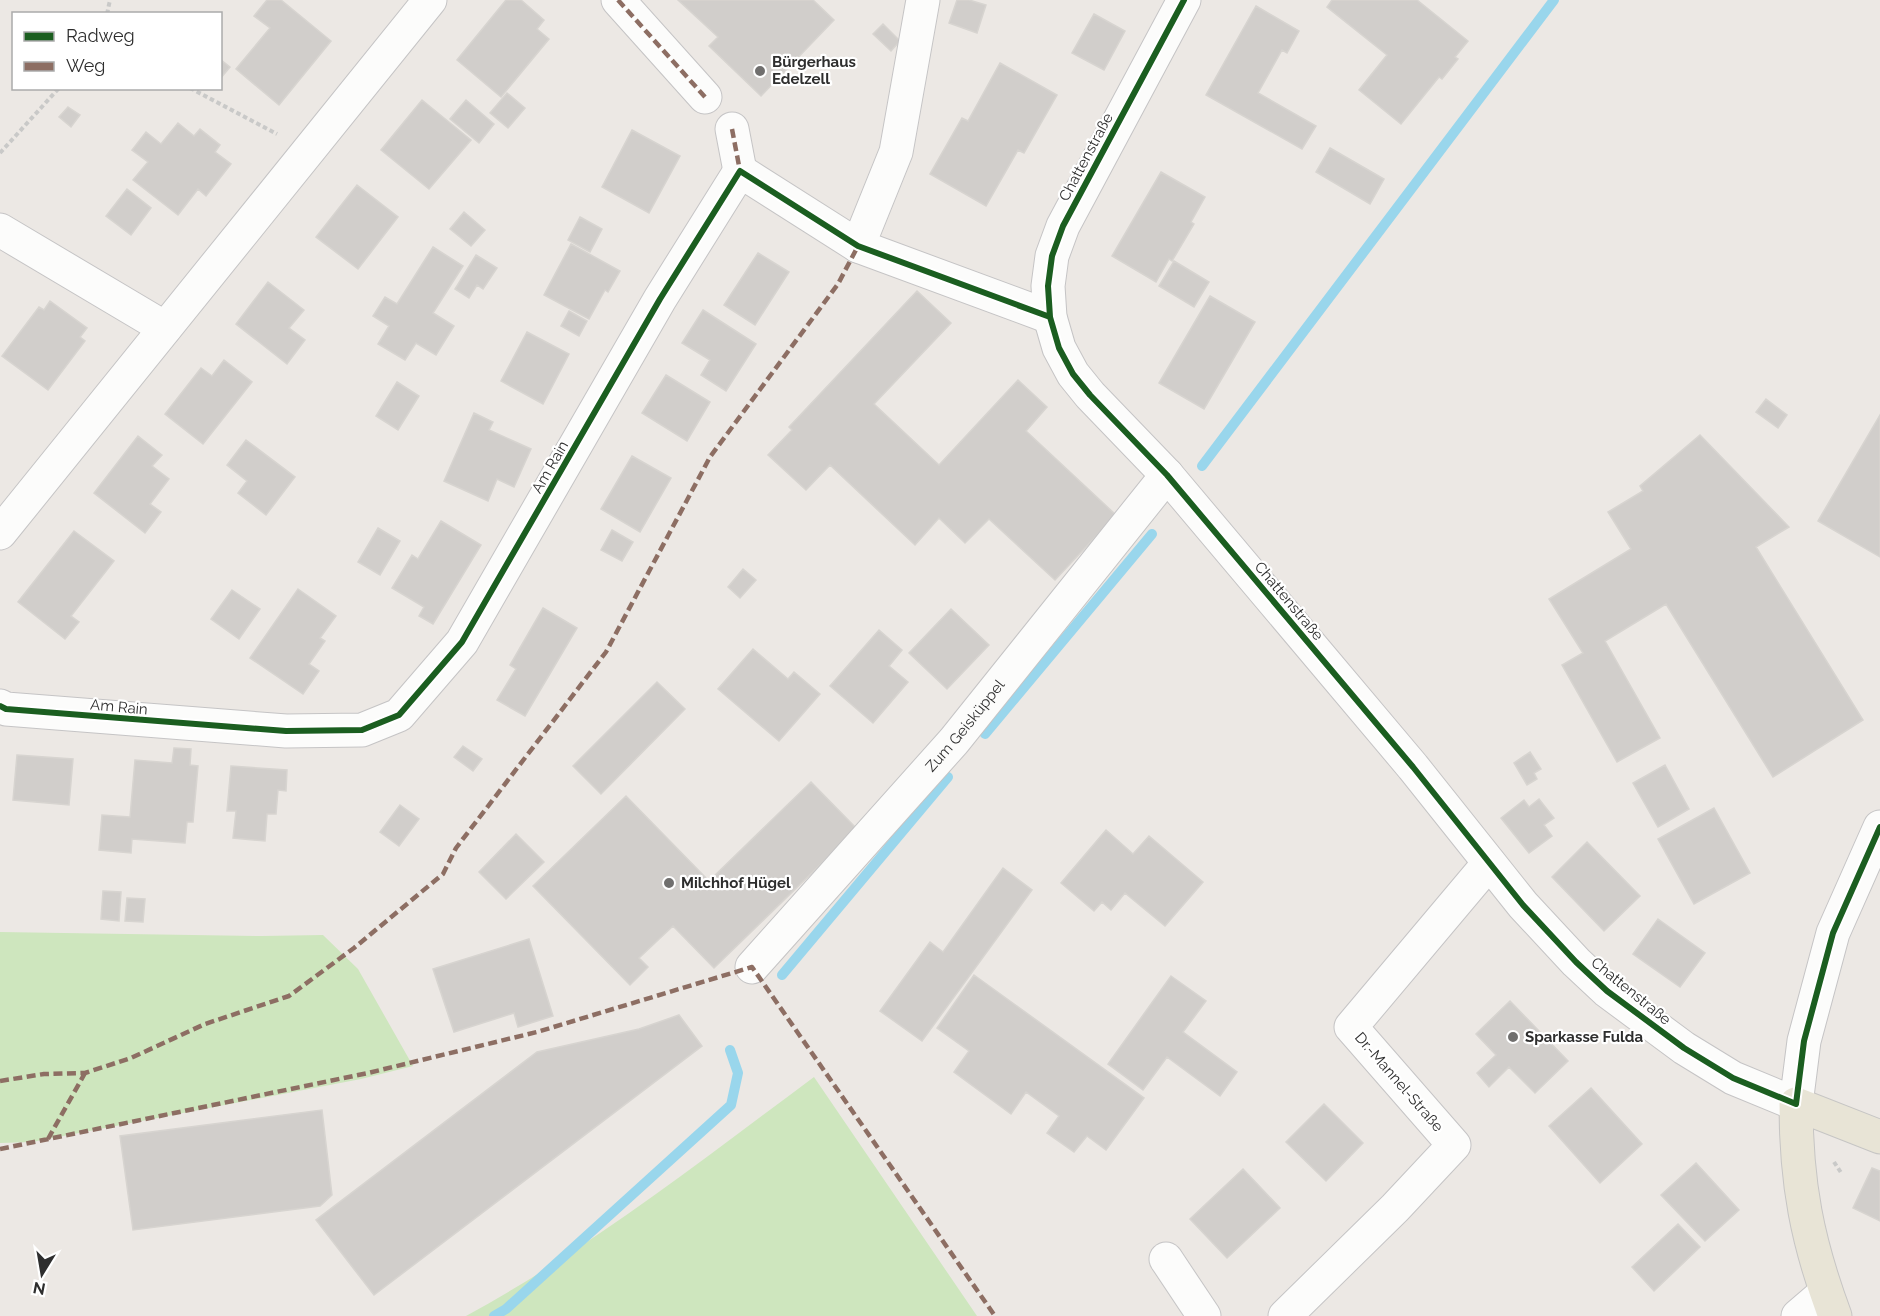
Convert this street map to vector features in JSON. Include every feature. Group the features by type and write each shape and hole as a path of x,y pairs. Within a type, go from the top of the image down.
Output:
{"main road":[{"path":"1830,1304 1814,1254 1801,1194 1796,1150 1796,1104 1880,1137"}],"street":[{"path":"0,533 430,0"},
{"path":"618,0 705,97"},
{"path":"858,246 896,152 923,0"},
{"name":"Chattenstraße","path":"1184,0 1063,226 1052,256 1048,286 1050,317 1059,348 1073,374 1167,476 1413,767 1523,905 1576,962 1607,991 1684,1048 1733,1078 1796,1104"},
{"path":"732,129 740,171 858,246 1050,317"},
{"name":"Am Rain","path":"0,706 6,709 124,720 286,731 362,730 399,715 462,642 660,299 740,171"},
{"path":"0,230 165,328"},
{"name":"Zum Geisküppel","path":"752,967 954,741 1167,476"},
{"path":"1796,1104 1804,1041 1833,933 1880,827"},
{"name":"Dr.-Mannel-Straße","path":"1285,1316 1395,1208 1454,1145 1351,1027 1490,863"},
{"path":"1166,1259 1204,1316"},
{"path":"1798,1316 1830,1304"}],"path":[{"path":"0,153 56,90"},
{"path":"194,90 309,150"}],"green space":[{"path":"0,932 323,935 358,969 413,1066 361,1079 32,1142 0,1143"},
{"path":"814,1077 977,1316 466,1316 512,1290 644,1203"}],"building":[{"path":"267,0 281,0 331,41 279,105 236,69 270,28 254,16"},
{"path":"506,0 521,0 544,20 537,29 549,39 501,97 457,60"},
{"name":"Bürgerhaus Edelzell","path":"678,0 813,0 834,20 761,96 709,46 718,37"},
{"path":"957,0 969,0 986,5 977,33 949,23"},
{"path":"1332,0 1417,0 1468,41 1455,57 1458,59 1442,79 1439,77 1401,124 1359,90 1387,55 1327,7"},
{"path":"1256,6 1299,31 1287,53 1282,50 1258,93 1316,126 1302,149 1206,95"},
{"path":"1094,14 1125,31 1104,70 1072,53"},
{"path":"883,24 900,41 891,51 873,34"},
{"path":"222,61 230,67 222,77"},
{"path":"1000,63 1057,95 1024,153 1018,150 986,206 930,174 962,118 968,121"},
{"path":"507,93 525,108 508,128 490,113"},
{"path":"422,100 471,140 429,189 381,150"},
{"path":"466,100 494,124 479,143 450,119"},
{"path":"68,107 80,115 71,127 59,117"},
{"path":"178,123 194,136 200,129 220,145 215,152 231,164 206,196 198,189 178,215 133,180 148,162 132,150 146,132 161,144"},
{"path":"632,130 680,156 649,213 602,187"},
{"path":"1330,148 1384,179 1370,204 1316,172"},
{"path":"1161,172 1205,197 1191,222 1194,224 1172,261 1169,259 1156,282 1112,256"},
{"path":"357,185 398,217 358,269 316,237"},
{"path":"127,189 151,208 131,235 106,216"},
{"path":"464,212 485,230 471,246 450,229"},
{"path":"580,217 602,229 590,252 568,240"},
{"path":"571,244 620,271 608,292 605,290 589,319 544,295"},
{"path":"433,247 463,266 433,313 454,326 436,355 416,343 405,360 378,344 389,326 373,316 385,297 397,304"},
{"path":"758,253 789,272 755,325 724,305"},
{"path":"476,255 497,268 483,289 477,285 469,298 455,289"},
{"path":"1174,261 1209,282 1194,307 1159,286"},
{"path":"268,282 304,310 289,328 305,340 287,364 236,324"},
{"path":"917,291 951,323 874,404 939,465 1018,380 1047,407 1026,431 1116,515 1055,580 989,519 965,543 939,518 915,545 830,465 806,490 768,455 792,430 789,427"},
{"path":"1210,296 1255,322 1204,409 1159,383"},
{"path":"50,301 87,328 80,337 85,341 48,390 2,356 39,307 44,310"},
{"path":"703,310 756,344 726,391 701,375 710,360 682,343"},
{"path":"569,311 587,321 579,336 561,326"},
{"path":"527,332 569,354 543,404 501,381"},
{"path":"224,360 252,382 203,444 165,414 201,368 212,376"},
{"path":"666,375 710,402 687,441 642,413"},
{"path":"397,382 419,396 398,430 376,416"},
{"path":"1766,399 1787,415 1778,428 1756,412"},
{"path":"474,413 493,422 489,430 531,449 514,487 497,479 488,501 444,481"},
{"path":"1880,415 1880,557 1818,521"},
{"path":"1700,435 1789,527 1756,547 1863,720 1773,777 1666,604 1605,641 1660,738 1617,762 1562,665 1583,653 1549,599 1631,549 1608,512 1643,491 1640,486"},
{"path":"138,436 162,455 152,466 169,479 150,504 161,512 145,533 94,493"},
{"path":"246,440 295,477 266,515 238,493 247,481 227,465"},
{"path":"632,456 671,478 640,532 601,509"},
{"path":"441,521 481,545 433,624 419,616 424,607 392,588 412,555 418,559"},
{"path":"378,528 400,541 380,575 358,562"},
{"path":"612,530 633,542 622,561 601,550"},
{"path":"74,531 114,561 71,616 79,622 65,639 18,602"},
{"path":"743,569 756,580 740,598 728,587"},
{"path":"298,589 336,616 320,638 325,641 309,664 319,671 303,694 250,658"},
{"path":"232,590 260,609 239,639 211,619"},
{"path":"543,608 577,628 525,716 497,700 516,669 510,665"},
{"path":"951,609 989,645 947,689 909,653"},
{"path":"879,630 902,650 889,666 908,682 873,723 830,686"},
{"path":"753,649 788,679 794,672 820,694 779,741 718,689"},
{"path":"657,682 685,709 601,794 573,766"},
{"path":"463,746 482,759 473,771 454,757"},
{"path":"174,748 191,749 190,765 198,766 193,822 187,822 185,843 132,839 131,853 99,850 102,815 130,817 135,760 172,763"},
{"path":"1530,752 1541,769 1534,773 1537,779 1527,785 1514,763"},
{"path":"17,755 73,759 69,805 13,800"},
{"path":"1665,765 1689,809 1658,827 1633,783"},
{"path":"231,766 287,770 286,791 278,790 276,814 267,814 265,841 233,838 236,811 227,811"},
{"name":"Milchhof Hügel","path":"811,782 857,829 714,968 673,926 639,958 648,967 630,985 533,886 626,796 709,881"},
{"path":"1539,799 1554,818 1544,825 1552,836 1529,853 1501,818 1524,800 1529,807"},
{"path":"400,805 419,819 399,846 380,832"},
{"path":"1714,808 1750,873 1694,904 1658,839"},
{"path":"1106,830 1133,854 1149,836 1203,882 1165,926 1125,893 1111,910 1102,902 1094,911 1061,883"},
{"path":"516,834 544,862 506,899 479,872"},
{"path":"1587,842 1640,896 1604,931 1552,877"},
{"path":"1003,868 1032,890 922,1041 880,1011 930,942 943,952"},
{"path":"103,891 121,892 119,921 101,919"},
{"path":"127,898 145,899 143,922 125,921"},
{"path":"1658,919 1705,953 1680,987 1633,954"},
{"path":"529,939 553,1016 518,1027 514,1013 454,1032 433,969"},
{"path":"974,975 1144,1098 1106,1150 1087,1136 1074,1152 1047,1133 1059,1116 1026,1092 1011,1114 954,1072 969,1051 937,1028"},
{"path":"1171,976 1206,1001 1183,1032 1237,1072 1220,1096 1167,1057 1143,1090 1108,1064"},
{"path":"1510,1001 1568,1061 1535,1093 1509,1067 1489,1087 1477,1073 1496,1055 1476,1034"},
{"path":"679,1015 702,1046 374,1295 316,1220 537,1052 639,1029"},
{"path":"1591,1088 1642,1144 1600,1183 1549,1126"},
{"path":"1324,1104 1363,1143 1326,1181 1286,1142"},
{"path":"322,1110 332,1195 320,1206 133,1230 120,1136"},
{"path":"1696,1163 1739,1210 1705,1241 1661,1195"},
{"path":"1872,1168 1880,1171 1880,1221 1853,1208"},
{"path":"1243,1169 1280,1208 1227,1258 1190,1219"},
{"path":"1678,1224 1700,1247 1654,1291 1632,1267"}],"waterway":[{"path":"1202,466 1554,0"},
{"path":"985,734 1152,534"},
{"path":"782,975 948,777"},
{"path":"494,1316 506,1309 731,1105 738,1073 730,1050"}],"marked path":[{"path":"618,0 705,97"},
{"path":"732,129 740,171"},
{"path":"0,1081 44,1074 85,1073 131,1058 205,1024 289,996 354,948 443,874 456,848 606,652 710,457 838,284 858,246"},
{"path":"0,1149 368,1073 537,1032 752,967 995,1316"},
{"path":"48,1139 85,1073"}],"cycle path":[{"path":"1184,0 1063,226 1052,256 1048,286 1050,317 1059,348 1073,374 1090,395 1167,475 1413,767 1523,905 1576,962 1607,991 1684,1048 1733,1078 1796,1104 1804,1041 1833,933 1880,827"},
{"path":"0,706 6,709 286,731 362,730 399,715 462,642 660,299 740,171 858,246 1050,317"}],"place":[{"name":"Bürgerhaus Edelzell","path":"760,71"},
{"name":"Milchhof Hügel","path":"669,883"},
{"name":"Sparkasse Fulda","path":"1513,1037"}]}
